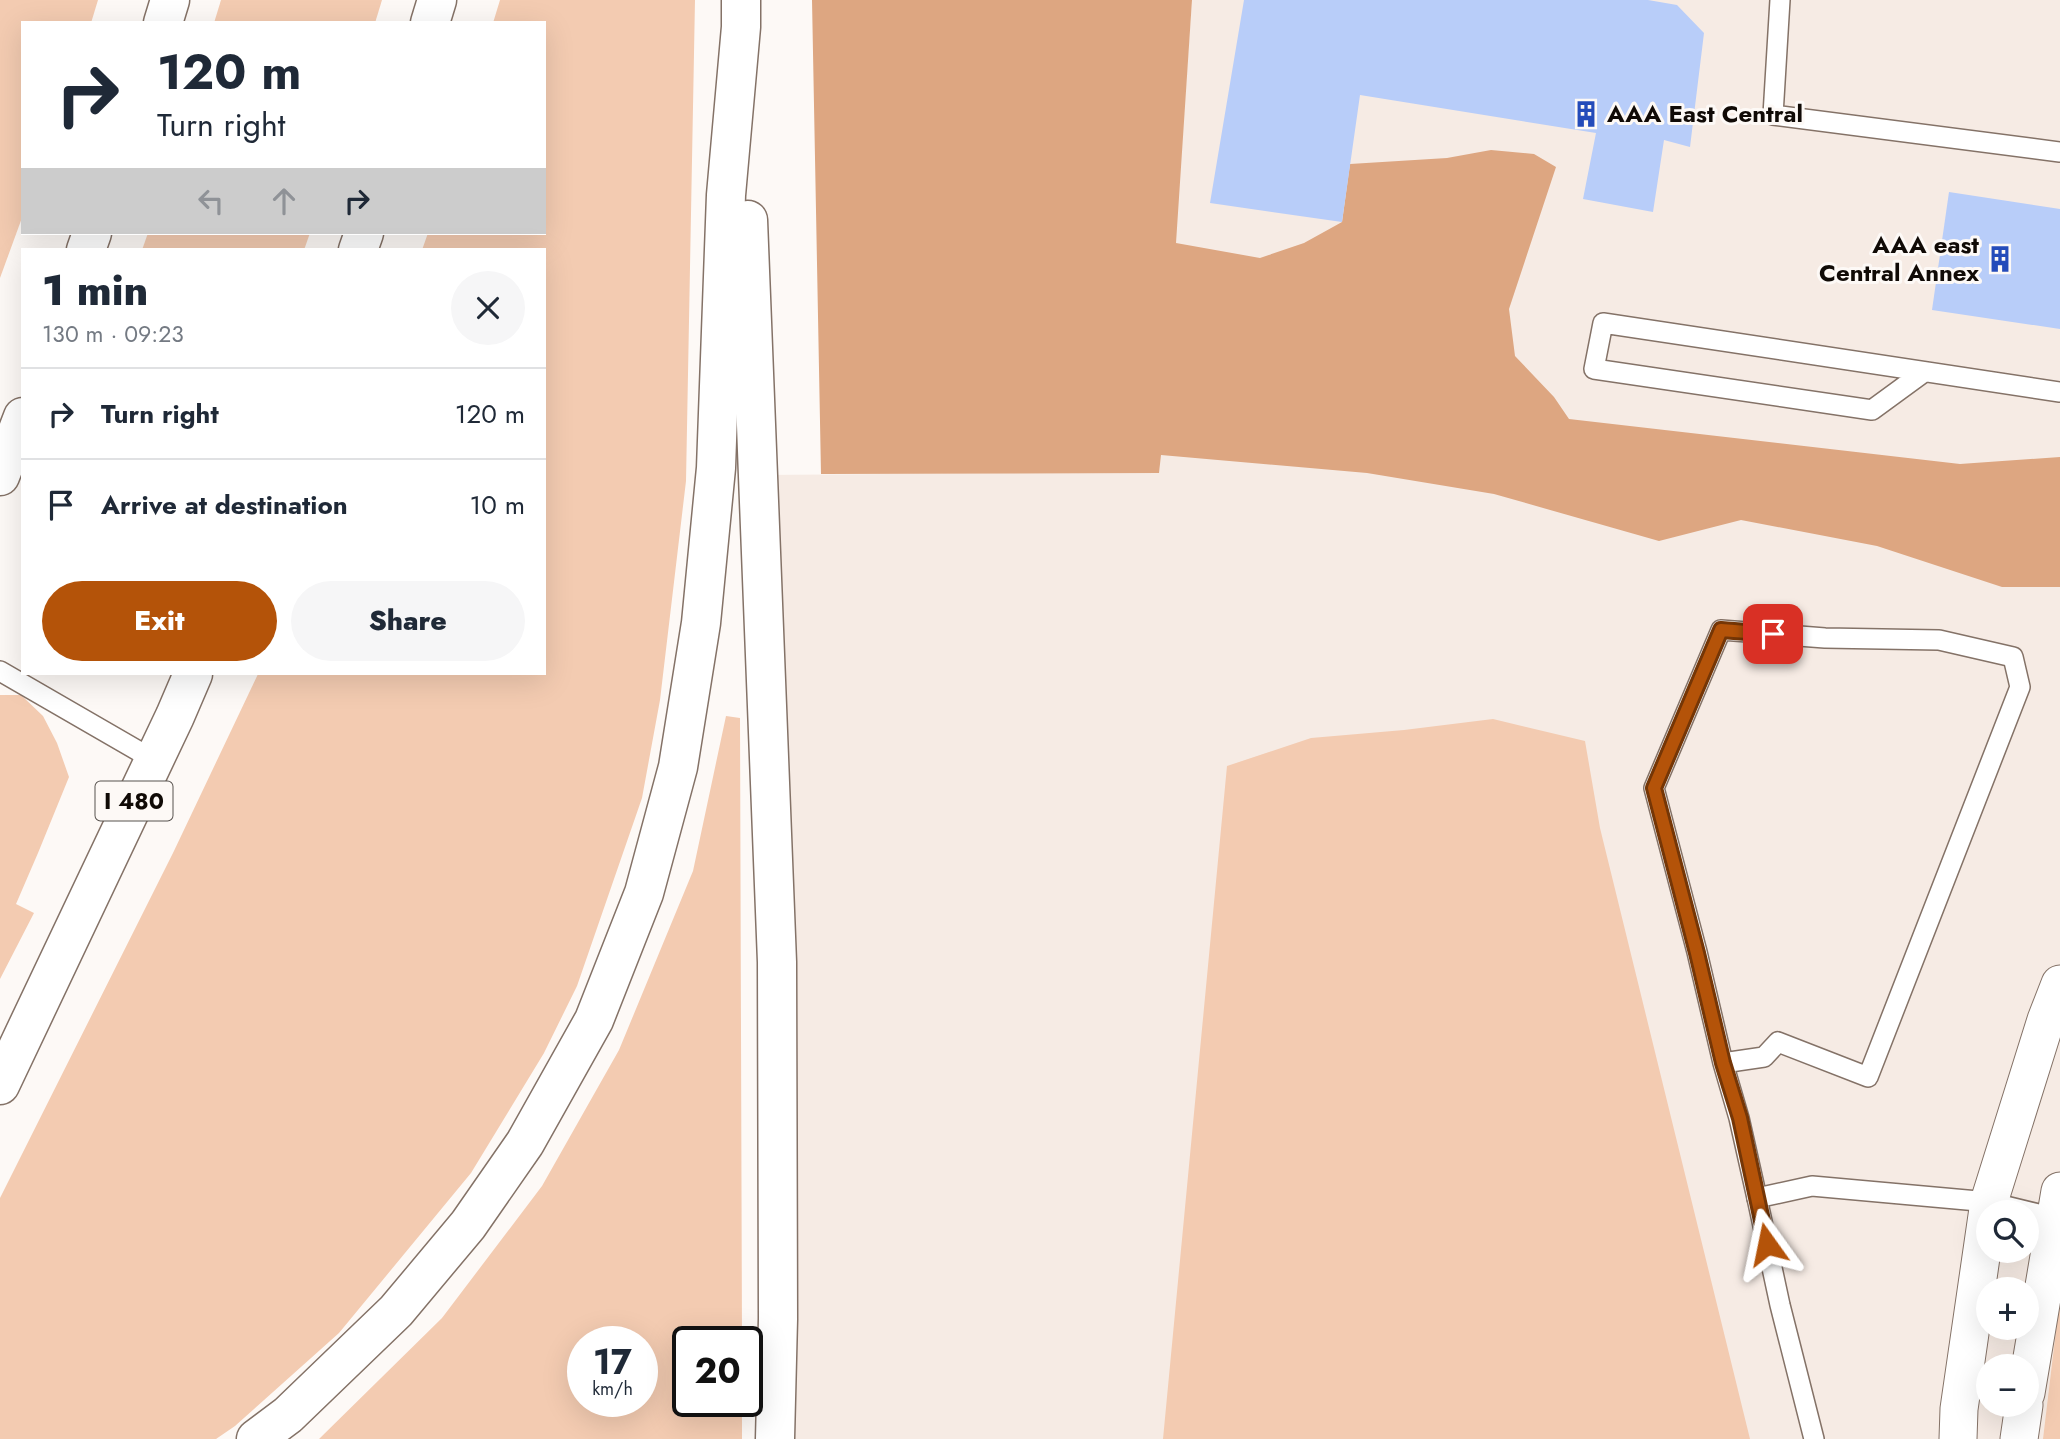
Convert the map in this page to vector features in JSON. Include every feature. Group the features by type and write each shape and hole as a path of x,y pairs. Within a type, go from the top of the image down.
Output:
{"highway":[{"path":"164,21 170,0"},
{"path":"412,21 417,0"},
{"path":"431,21 437,0"},
{"path":"256,1439 288,1415 397,1311 468,1225 525,1143 594,1020 644,893 678,767 701,623 716,468 726,195 741,14"},
{"path":"741,14 777,962 778,1319 775,1439"},
{"path":"0,476 21,422"},
{"name":"I 480","path":"0,1085 193,675"}],"street":[{"path":"1990,1200 2046,1020 2060,984"},
{"path":"2033,1354 2058,1205"},
{"path":"1958,1439 1959,1409 1980,1263"},
{"path":"2019,1439 2022,1417"}],"lane":[{"path":"1780,0 1773,115 2060,152"},
{"path":"1924,372 1872,410 1594,369 1603,324 2060,392"},
{"path":"1723,1063 1764,1057 1778,1042 1868,1077 2020,687 2013,657 1939,640 1825,638 1721,630 1654,788 1723,1063 1740,1118 1780,1305 1814,1439"},
{"path":"0,671 153,760"},
{"path":"1757,1198 1812,1186 1976,1201"},
{"path":"2039,1204 2058,1205"}],"shaded area":[{"path":"0,0 98,0 92,21 21,21 21,220 0,278"},
{"path":"221,0 382,0 376,21 215,21"},
{"path":"500,0 695,0 686,481 660,700 642,798 577,986 544,1053 471,1173 339,1333 235,1426 216,1439 0,1439 0,1198 173,853 258,675 546,675 546,248 423,248 427,235 546,235 546,21 494,21"},
{"path":"812,0 1192,0 1176,243 1260,258 1304,243 1342,222 1350,164 1447,158 1491,150 1534,154 1556,167 1509,309 1515,356 1554,397 1569,419 1960,464 2060,457 2060,587 2002,587 1877,546 1741,520 1659,541 1494,494 1367,473 1161,455 1159,473 821,474"},
{"path":"1192,0 2060,0 2060,1439 775,1439 758,475 1159,472"},
{"path":"147,235 309,235 305,248 143,248"},
{"path":"0,695 21,695 43,716 57,743 69,777 16,904 34,913 0,979"},
{"path":"726,716 740,718 742,1326 672,1326 672,1417 742,1417 742,1439 319,1439 442,1318 542,1186 619,1050 693,871"},
{"path":"1493,719 1585,741 1600,828 1750,1439 1163,1439 1227,766 1311,738"},
{"path":"2060,1297 2060,1439 2043,1439"}],"building":[{"name":"AAA East Central","path":"1244,0 1648,0 1677,5 1704,33 1690,147 1664,140 1653,212 1583,199 1596,133 1360,95 1342,222 1210,203"},
{"name":"AAA east Central Annex","path":"1949,192 2060,209 2060,329 1932,310"}],"place":[{"name":"AAA East Central","path":"1586,114"},
{"name":"AAA east Central Annex","path":"2000,259"}],"route":[{"path":"1767,1244 1740,1118 1723,1063 1654,788 1721,630 1773,634"}]}
